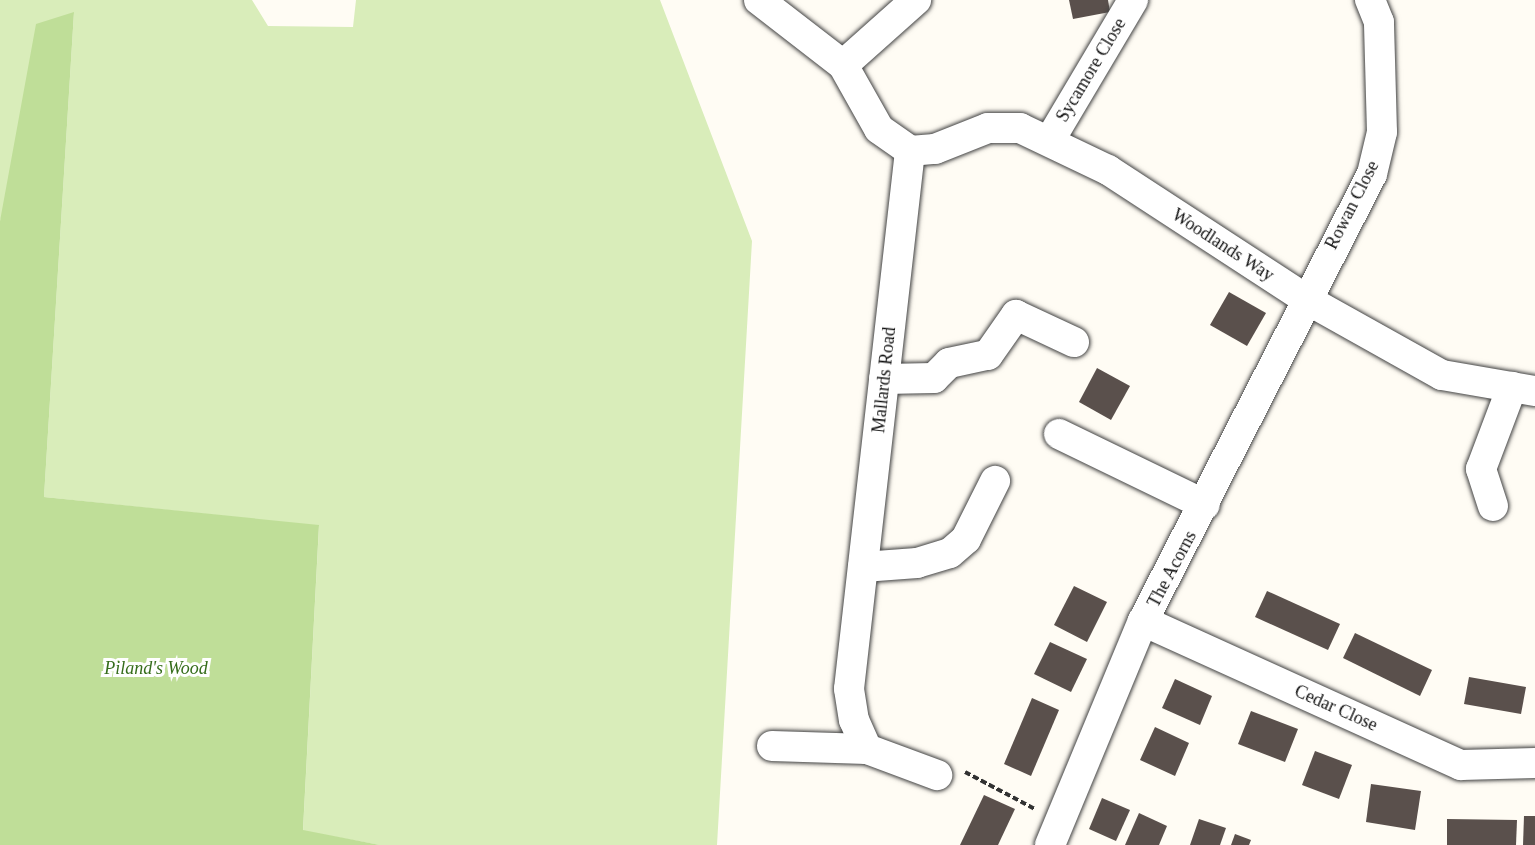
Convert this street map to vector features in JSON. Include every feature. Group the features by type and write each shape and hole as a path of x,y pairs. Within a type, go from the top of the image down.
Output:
{"street":[{"path":"759,0 843,65 879,129 910,151"},
{"path":"843,65 908,13 916,0"},
{"name":"Sycamore Close","path":"1050,140 1133,0"},
{"name":"Rowan Close","path":"1304,298 1377,156 1379,22 1370,0"},
{"name":"Woodlands Way","path":"910,151 934,148 988,128 1020,128 1050,140 1108,170 1304,298 1442,375 1524,389"},
{"name":"Mallards Road","path":"867,748 854,720 849,689 910,151"},
{"name":"The Acorns","path":"1055,834 1143,621 1205,505 1304,298"},
{"path":"884,379 934,378 949,363 988,355 1016,315 1074,342"},
{"path":"1493,506 1481,469 1524,389"},
{"path":"1059,434 1205,505"},
{"path":"863,567 917,563 950,554 966,539 996,481"},
{"name":"Cedar Close","path":"1143,621 1461,765 1535,763"},
{"path":"772,746 867,748 937,775"}],"path":[{"path":"937,775 957,768 1055,834"}],"green space":[{"path":"0,0 252,0 268,26 353,27 356,0 660,0 752,241 717,845 380,845 303,831 319,526 44,497 74,12 0,221"},
{"name":"Piland's Wood","path":"74,12 44,497 319,525 303,830 380,845 0,845 0,221 36,24"}],"building":[{"path":"1069,0 1108,0 1110,12 1073,19"},
{"path":"1229,292 1266,313 1247,346 1210,325"},
{"path":"1097,368 1130,386 1111,420 1079,402"},
{"path":"1074,586 1107,602 1087,642 1054,625"},
{"path":"1267,591 1340,624 1328,650 1255,617"},
{"path":"1355,633 1432,670 1420,696 1343,658"},
{"path":"1050,642 1087,659 1071,692 1034,674"},
{"path":"1469,677 1526,687 1521,714 1464,704"},
{"path":"1175,679 1212,696 1200,725 1162,708"},
{"path":"1032,698 1059,710 1031,776 1004,764"},
{"path":"1251,711 1298,729 1285,762 1238,744"},
{"path":"1155,727 1189,743 1175,776 1140,760"},
{"path":"1315,751 1352,765 1339,799 1302,785"},
{"path":"1371,784 1421,791 1415,830 1366,822"},
{"path":"984,795 1015,809 998,845 960,845"},
{"path":"1102,798 1130,810 1116,841 1089,829"},
{"path":"1139,813 1167,826 1159,845 1125,845"},
{"path":"1524,816 1535,816 1535,845 1523,845"},
{"path":"1199,819 1226,828 1220,845 1190,845"},
{"path":"1447,819 1517,820 1516,845 1447,845"},
{"path":"1235,834 1251,840 1249,845 1231,845"}]}
